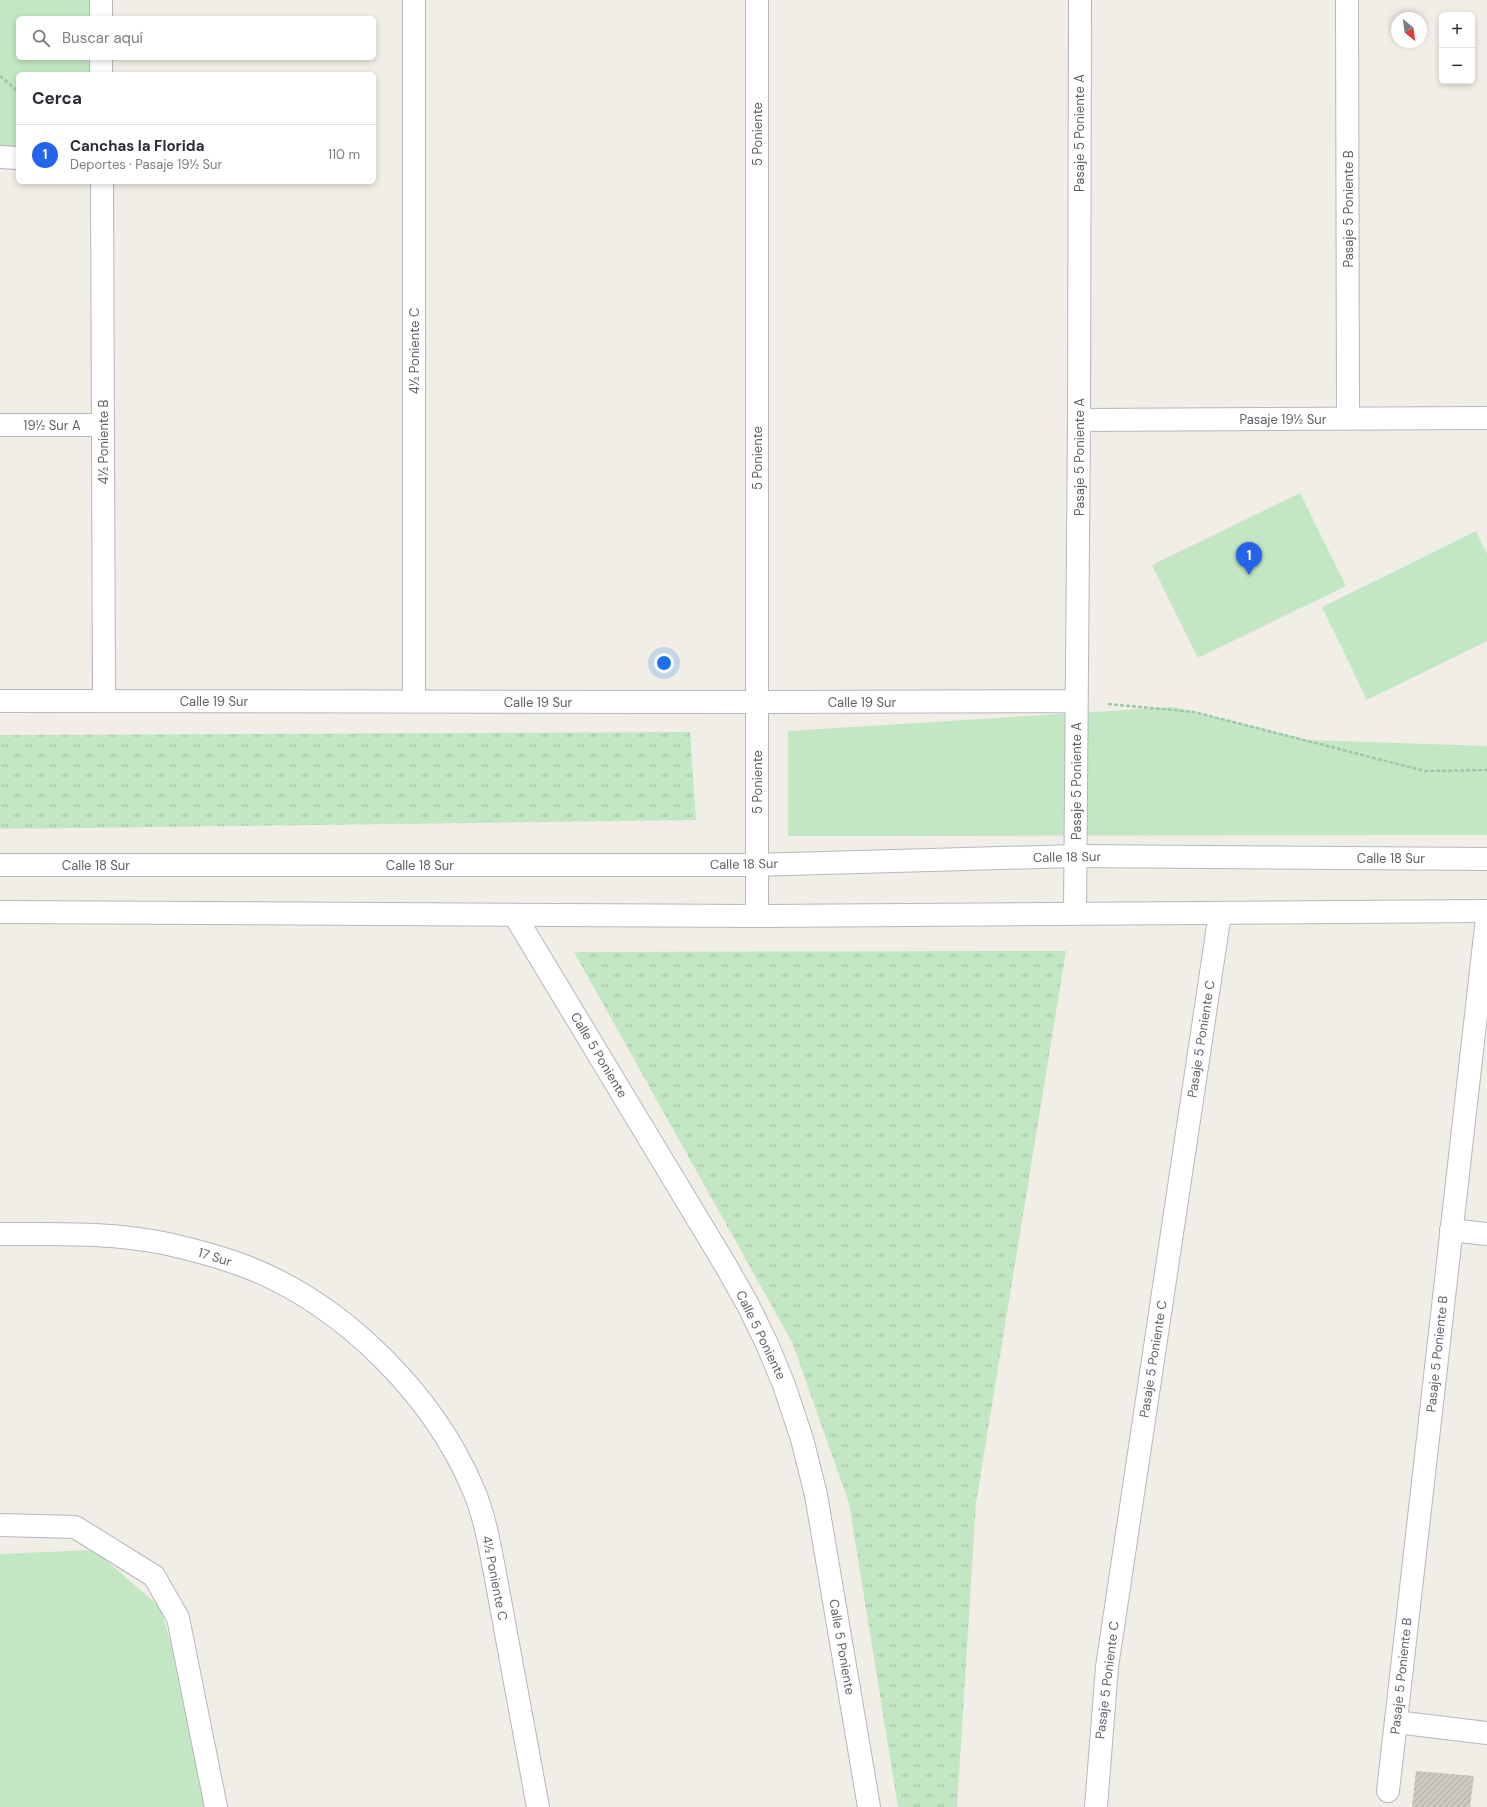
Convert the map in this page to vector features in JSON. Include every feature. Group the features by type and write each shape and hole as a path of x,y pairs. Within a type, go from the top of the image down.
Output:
{"street":[{"path":"101,0 101,16"},
{"name":"4½ Poniente C","path":"414,0 414,702"},
{"name":"5 Poniente","path":"757,0 757,916"},
{"name":"Pasaje 5 Poniente A","path":"1075,913 1079,420 1080,0"},
{"name":"Pasaje 5 Poniente B","path":"1347,0 1348,419"},
{"path":"101,60 101,72"},
{"path":"0,158 16,158"},
{"name":"4½ Poniente B","path":"102,184 104,701"},
{"name":"Pasaje 19½ Sur","path":"1079,420 1487,418"},
{"name":"19½ Sur A","path":"0,425 103,425"},
{"name":"Calle 19 Sur","path":"0,701 1076,701"},
{"name":"Calle 18 Sur","path":"0,865 757,865 1075,856 1487,859"},
{"path":"0,912 515,916 757,916 1487,911"},
{"name":"Pasaje 5 Poniente C","path":"1096,1807 1107,1668 1220,913"},
{"name":"Calle 5 Poniente","path":"515,916 729,1273 767,1344 784,1384 802,1439 816,1495 869,1807"},
{"name":"Pasaje 5 Poniente B","path":"1388,1791 1487,918"},
{"path":"1451,1230 1487,1234"},
{"name":"17 Sur","path":"0,1234 74,1233 120,1237 168,1244 214,1256 247,1267 310,1299 341,1321 396,1372"},
{"name":"4½ Poniente C","path":"396,1372 440,1427 458,1457 474,1492 486,1529 494,1568 538,1807"},
{"path":"0,1525 75,1528 154,1576 178,1618 216,1807"},
{"path":"1396,1722 1487,1733"}],"path":[{"path":"0,76 16,88"},
{"path":"1076,701 1194,712 1425,771 1487,770"}],"green space":[{"path":"0,0 93,0 93,16 16,16 16,60 93,60 93,72 16,72 16,157 0,157"},
{"path":"1300,493 1346,586 1198,658 1152,565"},
{"path":"1476,531 1487,554 1487,641 1367,700 1322,607"},
{"path":"1174,707 1309,740 1487,746 1487,835 788,836 788,731"},
{"path":"690,732 696,820 0,829 0,735"},
{"path":"1066,951 976,1503 957,1807 898,1807 849,1503 792,1342 574,952"},
{"path":"94,1550 160,1607 173,1650 205,1807 0,1807 0,1554"}],"building":[{"path":"1416,1771 1474,1776 1470,1807 1412,1807"}],"place":[{"name":"Canchas la Florida","path":"1249,575"}]}
